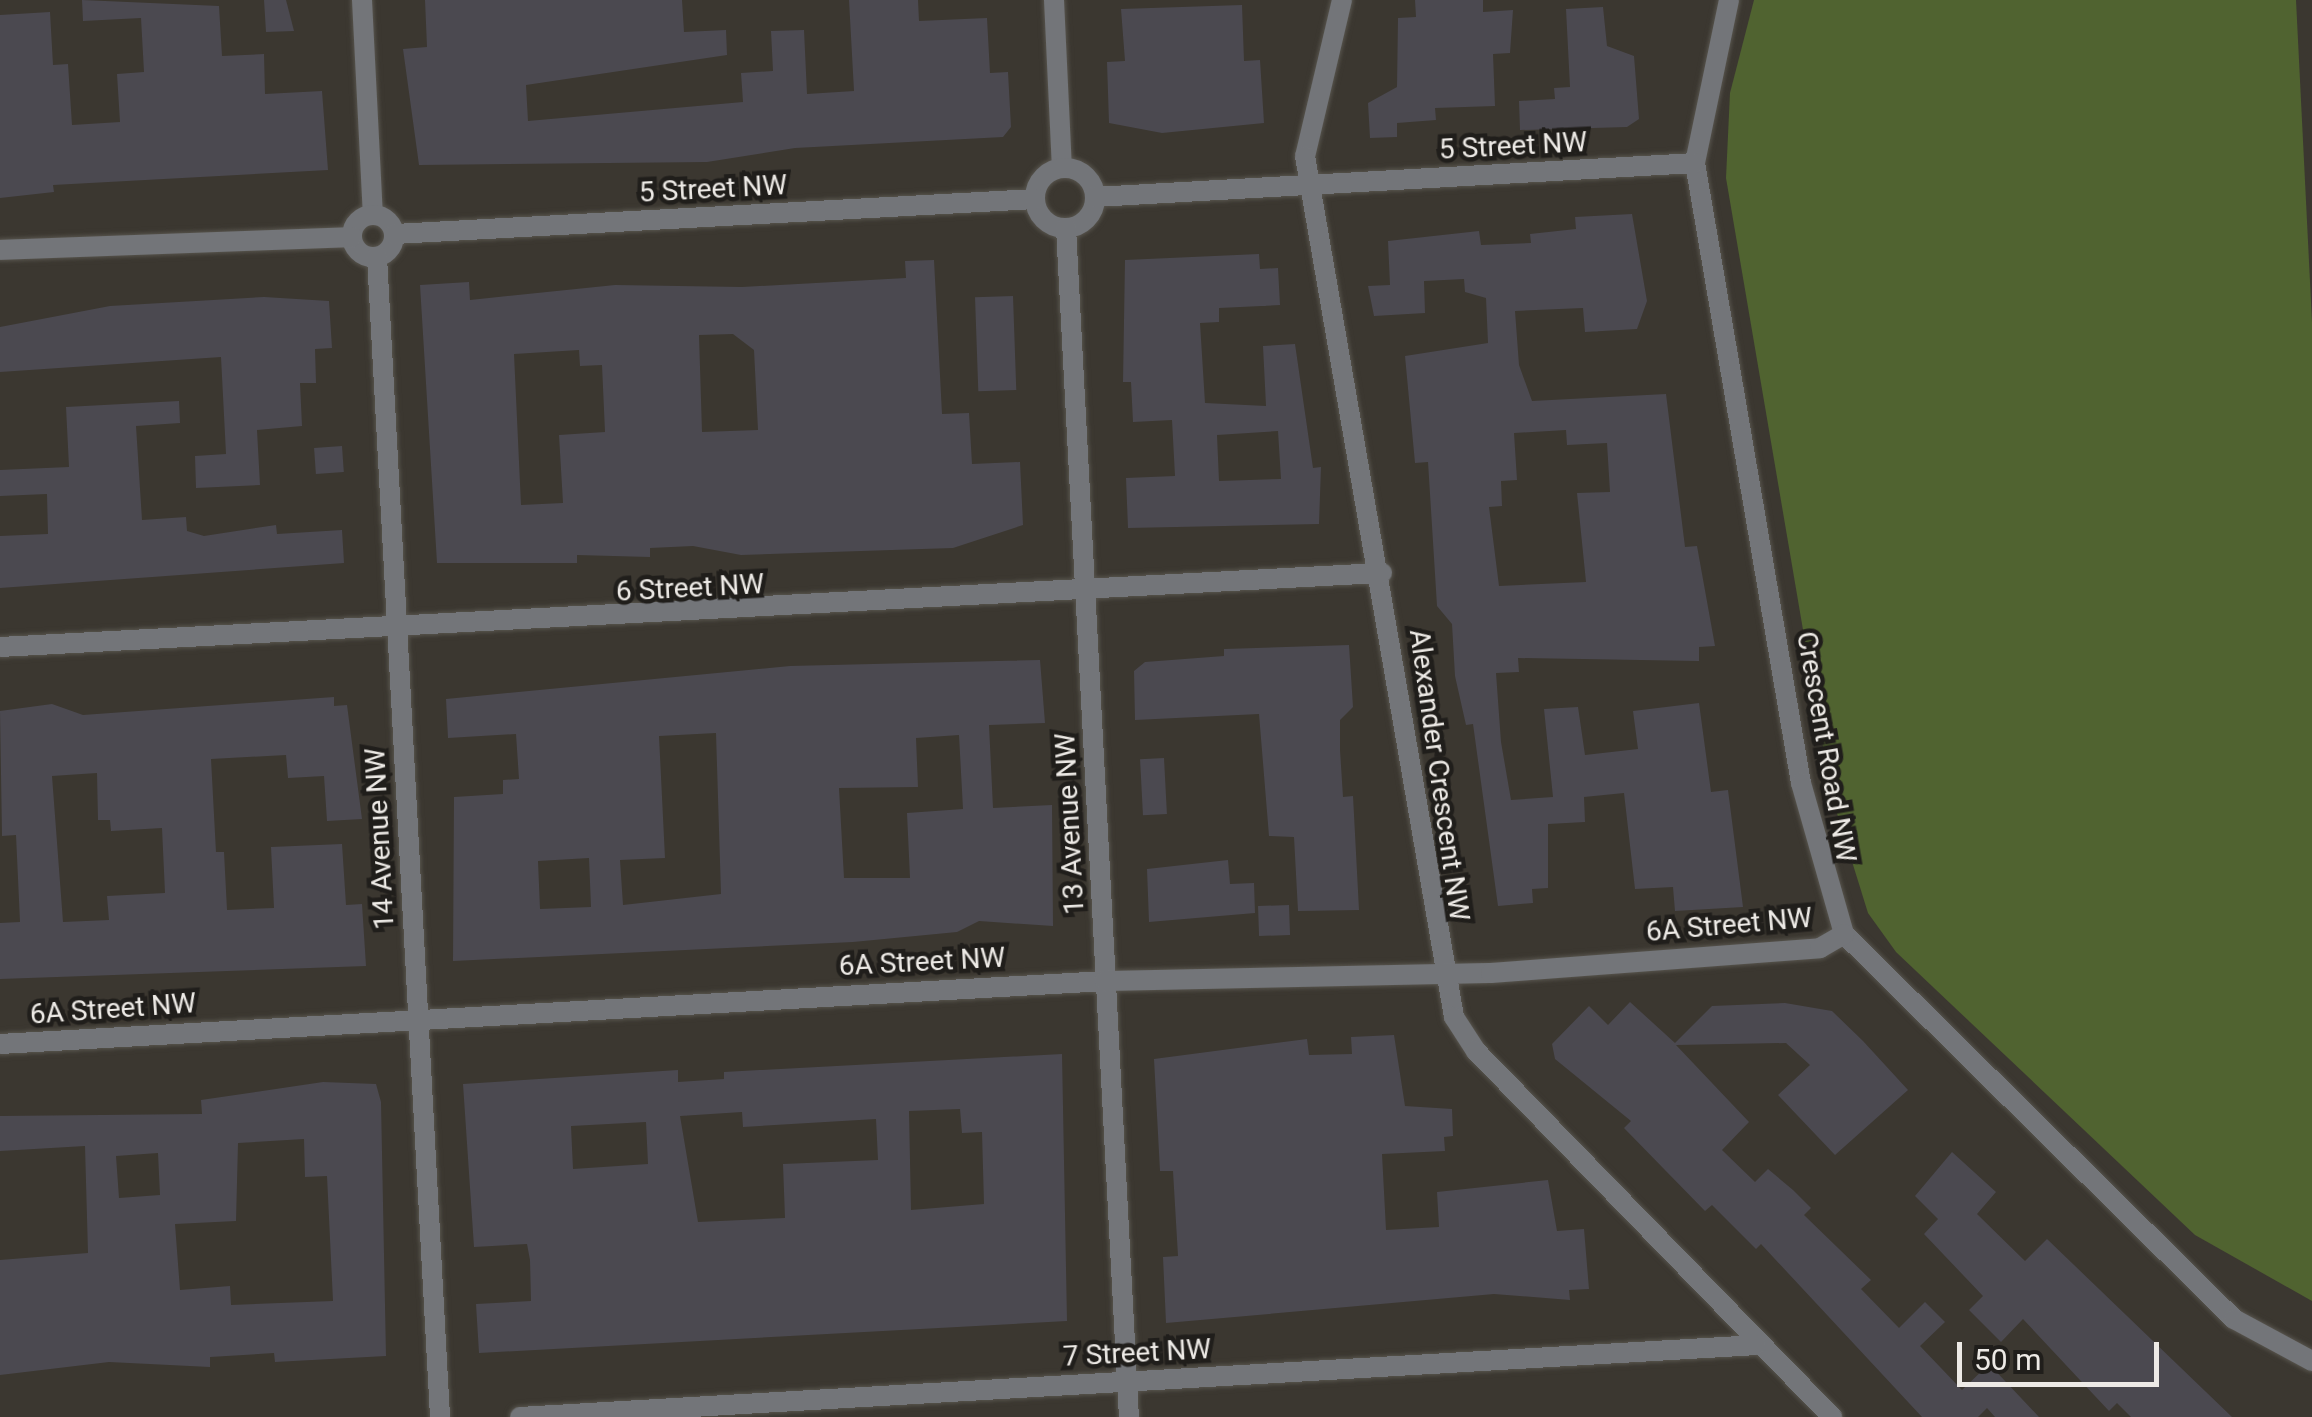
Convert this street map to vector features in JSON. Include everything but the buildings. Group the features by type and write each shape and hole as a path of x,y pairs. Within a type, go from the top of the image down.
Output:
{"street":[{"path":"352,237 372,214 362,0"},
{"path":"1054,0 1062,168"},
{"name":"Alexander Crescent NW","path":"1342,0 1305,156 1382,573 1440,971 1476,1051 1756,1345 1832,1417"},
{"name":"Crescent Road NW","path":"1729,0 1695,164 1801,783 1844,934 2234,1320 2312,1361"},
{"name":"5 Street NW","path":"1095,197 1695,164"},
{"path":"1062,168 1088,179 1095,197 1090,215 1066,228 1048,223 1035,199 1046,175 1062,168"},
{"name":"5 Street NW","path":"395,234 1035,199"},
{"path":"0,250 352,237 376,257 395,234 372,214"},
{"name":"13 Avenue NW","path":"1066,228 1128,1417"},
{"name":"14 Avenue NW","path":"376,257 440,1417"},
{"name":"6 Street NW","path":"0,647 396,631 1085,594 1382,573"},
{"name":"6A Street NW","path":"0,1044 418,1016 1105,980 1440,971 1820,948 1844,934"},
{"name":"7 Street NW","path":"520,1417 1756,1345"}],"green space":[{"path":"1754,0 2296,0 2312,322 2312,1301 2195,1235 1896,952 1868,913 1831,794 1726,178 1730,93"}]}
